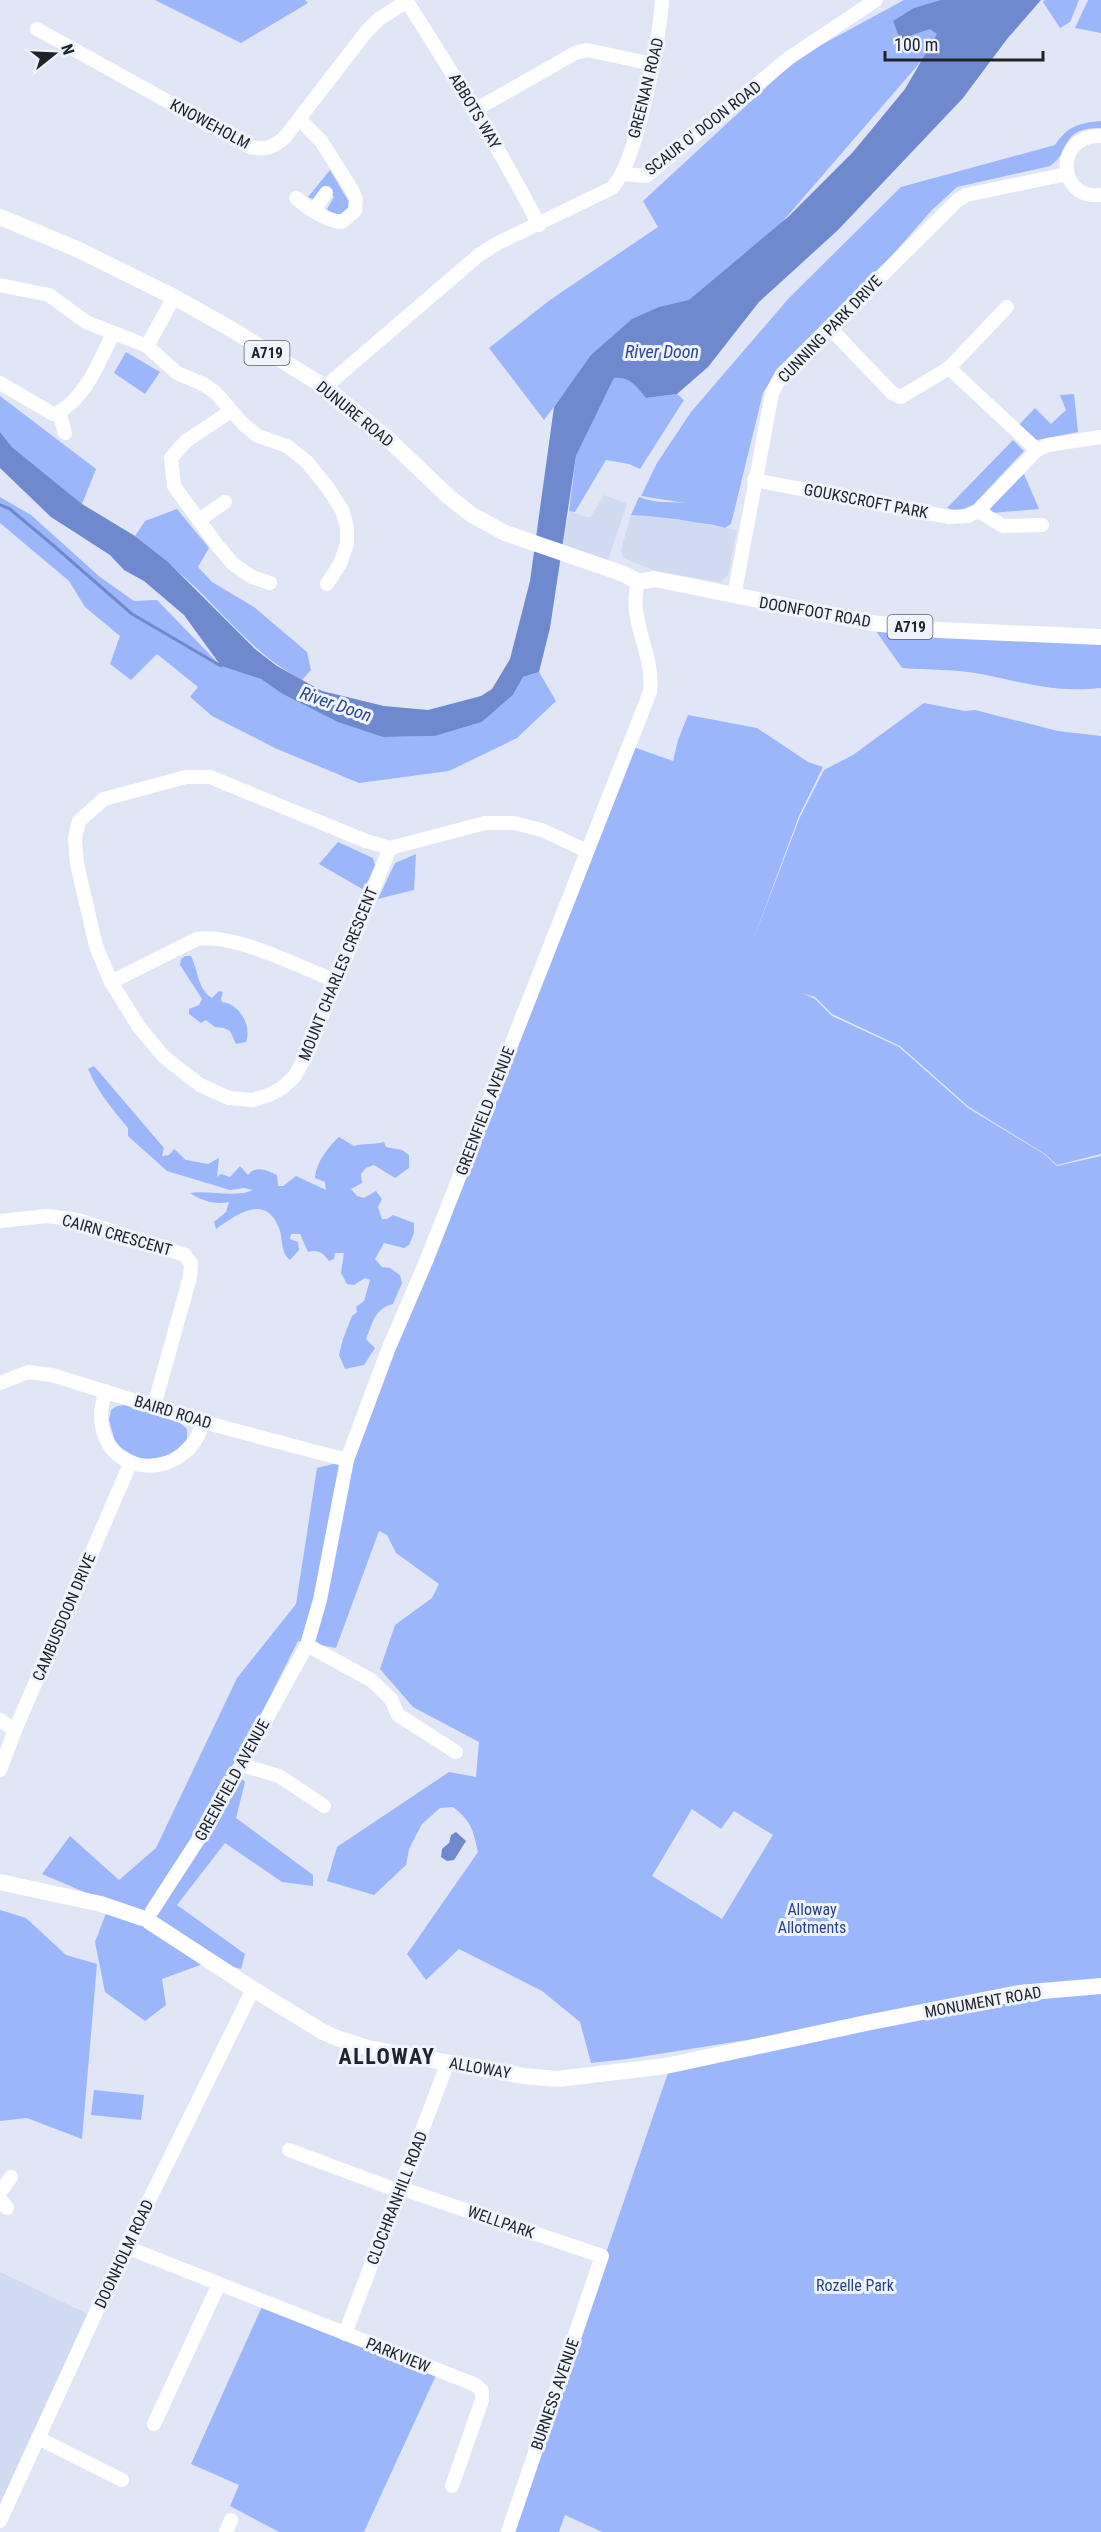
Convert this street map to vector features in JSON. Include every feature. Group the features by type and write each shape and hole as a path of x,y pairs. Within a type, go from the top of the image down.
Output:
{"main road":[{"name":"DUNURE ROAD","path":"0,217 79,250 174,297 325,387 388,439 449,498 472,515 505,532 624,574 638,582"},
{"name":"DOONFOOT ROAD","path":"638,582 655,579 871,622 939,630 1101,637"},
{"name":"ALLOWAY","path":"0,1881 148,1917 253,1989 323,2032 371,2049 524,2076 558,2079 666,2066"},
{"name":"MONUMENT ROAD","path":"666,2066 1019,1993 1101,1986"}],"street":[{"name":"ABBOTS WAY","path":"407,0 476,110 539,225"},
{"name":"KNOWEHOLM","path":"38,29 250,147 262,149 274,147 299,119 366,32 379,19 407,0"},
{"name":"GREENAN ROAD","path":"623,174 653,64 660,33 663,0"},
{"name":"SCAUR O' DOON ROAD","path":"325,387 464,267 498,243 612,188 623,174 646,176 789,58 876,0"},
{"path":"476,110 575,53 587,50 653,64"},
{"path":"296,198 322,216 342,222 355,211 356,199 321,141 299,119"},
{"path":"1101,136 1084,138 1071,149 1066,165 1067,174 1075,187 1081,192 1101,195"},
{"name":"CUNNING PARK DRIVE","path":"734,596 772,393 782,374 958,200 966,195 1067,174"},
{"path":"314,210 326,193"},
{"path":"0,285 49,294 86,322 147,346 177,373 203,384 216,393 243,424 258,436 287,446 307,462 342,510 347,527 347,544 340,564 327,584"},
{"path":"147,346 174,297"},
{"path":"829,327 892,393 901,397 948,368 1006,308"},
{"path":"0,383 53,414 59,412 69,406 90,381 113,334"},
{"path":"948,368 1036,450"},
{"path":"231,411 186,441 171,458 174,486 233,564 252,577 270,582"},
{"path":"59,412 65,433"},
{"path":"1042,525 1003,526 978,511 1036,450 1048,445 1101,437"},
{"name":"GOUKSCROFT PARK","path":"754,480 949,517 968,516 978,511"},
{"path":"199,520 225,502"},
{"name":"GREENFIELD AVENUE","path":"148,1917 194,1847 242,1765 307,1645 320,1600 347,1460 388,1350 427,1259 650,692 652,679 650,666 637,626 634,595 638,582"},
{"name":"MOUNT CHARLES CRESCENT","path":"186,777 210,777 366,841 390,848 336,981 306,1056 294,1077 275,1092 253,1100 229,1098 200,1085 162,1056 139,1027 111,982 96,946 77,864 75,838 79,821 104,799 186,777"},
{"path":"390,848 485,823 514,823 542,831 587,851"},
{"path":"111,982 197,939 209,937 239,943 336,981"},
{"name":"CAIRN CRESCENT","path":"0,1221 47,1216 78,1220 185,1255 191,1264 190,1277 154,1406"},
{"name":"BAIRD ROAD","path":"0,1383 28,1372 52,1375 204,1422 347,1460"},
{"path":"105,1391 100,1413 104,1430 110,1446 130,1464 158,1466 175,1459 193,1446 204,1422"},
{"name":"CAMBUSDOON DRIVE","path":"0,1770 15,1730 130,1464"},
{"path":"307,1645 371,1680 391,1699 398,1715 456,1752"},
{"path":"0,1720 15,1730"},
{"path":"242,1765 279,1776 324,1806"},
{"name":"DOONHOLM ROAD","path":"0,2521 126,2247 253,1989"},
{"name":"CLOCHRANHILL ROAD","path":"345,2334 448,2062"},
{"name":"WELLPARK","path":"289,2150 400,2190 602,2256"},
{"path":"0,2192 11,2177"},
{"name":"PARKVIEW","path":"126,2247 477,2385 482,2391 482,2400 452,2486"},
{"name":"BURNESS AVENUE","path":"508,2532 602,2256"},
{"path":"154,2424 219,2284"},
{"path":"38,2438 122,2480"}],"shaded area":[{"path":"604,495 627,504 608,560 562,549 569,511 590,518"},
{"path":"631,515 664,517 737,530 728,575 720,582 660,572 623,557 621,550"},
{"path":"0,2272 94,2317 0,2521"}],"green space":[{"path":"155,0 305,0 308,3 241,43"},
{"path":"904,0 974,0 714,301 576,377 544,420 489,348 550,300 658,227 643,201 799,57"},
{"path":"1045,0 1079,0 1070,22 1060,28 1043,2"},
{"path":"1088,0 1101,0 1101,33 1075,28"},
{"path":"1101,121 1101,128 1087,129 1072,136 1062,154 1050,166 957,187 932,210 829,327 775,373 763,393 731,524 725,528 670,518 631,515 639,497 685,503 641,496 657,463 691,412 789,298 901,187 1055,145 1074,127"},
{"path":"330,170 349,202 348,209 341,214 332,214 327,209 334,197 323,188 313,199 308,197"},
{"path":"126,352 160,372 145,394 114,373"},
{"path":"622,377 632,380 646,398 677,394 684,400 640,469 629,464 606,460 575,512 569,511 576,456 614,378"},
{"path":"1074,394 1078,432 1037,440 1019,425 1035,408 1051,424 1066,410 1060,395"},
{"path":"0,396 96,469 82,504 12,447 0,432"},
{"path":"1013,440 1024,451 973,505 958,511 947,508"},
{"path":"1024,474 1039,509 992,513 989,506"},
{"path":"0,497 31,515 100,577 134,601 157,600 221,666 261,679 281,693 383,737 435,736 482,722 513,695 523,677 539,672 556,701 517,738 449,771 359,783 277,749 212,716 190,697 198,687 157,654 131,680 110,664 120,636 85,607 69,581 0,523"},
{"path":"177,509 209,548 198,567 212,582 254,607 307,652 311,670 302,680 276,664 232,625 184,577 135,536 145,521"},
{"path":"871,624 1101,642 1101,688 1054,688 971,672 902,668"},
{"name":"Alloway Allotments","path":"924,703 965,711 975,710 1058,731 1101,736 1101,1154 1057,1165 1045,1154 969,1107 900,1046 832,1014 815,997 802,993 815,999 832,1016 899,1047 968,1108 1044,1154 1057,1166 1101,1156 1101,1984 591,2063 580,2022 542,1991 459,1949 426,1980 407,1954 478,1852 471,1827 459,1812 453,1807 440,1808 422,1824 409,1849 406,1865 374,1895 327,1881 337,1847 449,1772 476,1777 479,1742 413,1707 380,1669 395,1625 432,1598 439,1584 396,1553 387,1535 379,1531 336,1648 298,1641 233,1770 245,1782 236,1818 313,1875 313,1886 282,1882 225,1843 177,1905 245,1954 241,1969 211,1961 162,1979 166,2005 145,2021 105,1992 95,1942 110,1903 42,1874 70,1836 119,1880 156,1848 237,1678 296,1604 317,1468 349,1460 628,745 673,761 688,715 757,728 808,762 823,767 799,816 752,943 800,817 824,770 853,755","holes":["692,1809 721,1829 734,1811 773,1835 722,1919 652,1876"]},
{"path":"338,842 373,858 375,865 364,890 319,864"},
{"path":"416,854 414,890 378,899 395,863"},
{"path":"191,956 201,985 207,994 212,998 219,991 223,992 222,1002 239,1011 246,1023 246,1042 236,1044 230,1031 215,1027 206,1020 201,1023 189,1014 189,1009 199,1005 202,999 180,965 181,959"},
{"path":"94,1066 164,1148 162,1156 169,1155 174,1149 186,1160 208,1164 219,1158 217,1177 221,1174 230,1177 240,1166 248,1175 258,1169 277,1175 278,1186 283,1186 296,1176 326,1190 325,1182 315,1178 316,1172 323,1156 339,1137 354,1146 384,1142 386,1147 402,1150 409,1155 409,1168 395,1178 374,1165 366,1168 361,1174 362,1183 351,1189 357,1196 364,1198 376,1191 382,1199 378,1207 382,1219 393,1215 414,1223 414,1233 409,1245 404,1248 384,1243 375,1259 382,1267 390,1268 400,1275 402,1283 393,1304 382,1309 373,1322 366,1339 375,1348 364,1365 345,1369 339,1355 352,1316 357,1312 356,1307 364,1301 370,1280 365,1278 354,1285 347,1284 341,1273 344,1253 335,1253 334,1259 329,1261 320,1252 308,1252 300,1234 291,1234 290,1239 298,1242 299,1250 290,1260 284,1252 278,1226 272,1216 265,1211 249,1210 216,1229 214,1222 226,1212 229,1202 209,1202 190,1193 231,1194 253,1190 244,1188 230,1190 167,1171 128,1136 128,1128 106,1100 88,1069"},
{"path":"125,1405 180,1423 187,1429 187,1439 170,1457 143,1461 121,1448 115,1441 109,1420 111,1410"},
{"path":"0,1910 26,1918 66,1955 97,1964 82,2139 27,2118 0,2121"},
{"name":"Rozelle Park","path":"1101,1988 1101,2532 602,2532 565,2515 559,2532 510,2532 669,2070 931,2013"},
{"path":"94,2090 144,2095 141,2120 91,2115"},
{"path":"264,2302 438,2371 364,2532 279,2532 230,2506 239,2485 191,2464"}],"water":[{"name":"River Doon","path":"941,0 1041,0 1007,39 963,98 838,230 759,302 708,367 677,394 646,398 629,380 614,378 576,456 550,628 539,672 523,677 513,695 482,722 435,736 383,737 338,722 281,693 261,679 221,666 184,615 144,581 124,570 110,555 51,517 0,468 0,432 12,447 82,504 135,536 168,562 255,649 277,666 322,691 384,706 428,710 481,696 492,689 510,659 530,581 554,407 591,355 632,319 659,307 689,300 788,217 853,152 905,89 937,34 930,29 900,39 893,21 914,8"},
{"path":"456,1832 466,1841 454,1860 447,1861 441,1857 442,1849 449,1843 451,1835"}],"waterway":[{"path":"0,505 10,509 132,614 221,666"}],"district":[{"name":"ALLOWAY","path":"387,2056"}]}
